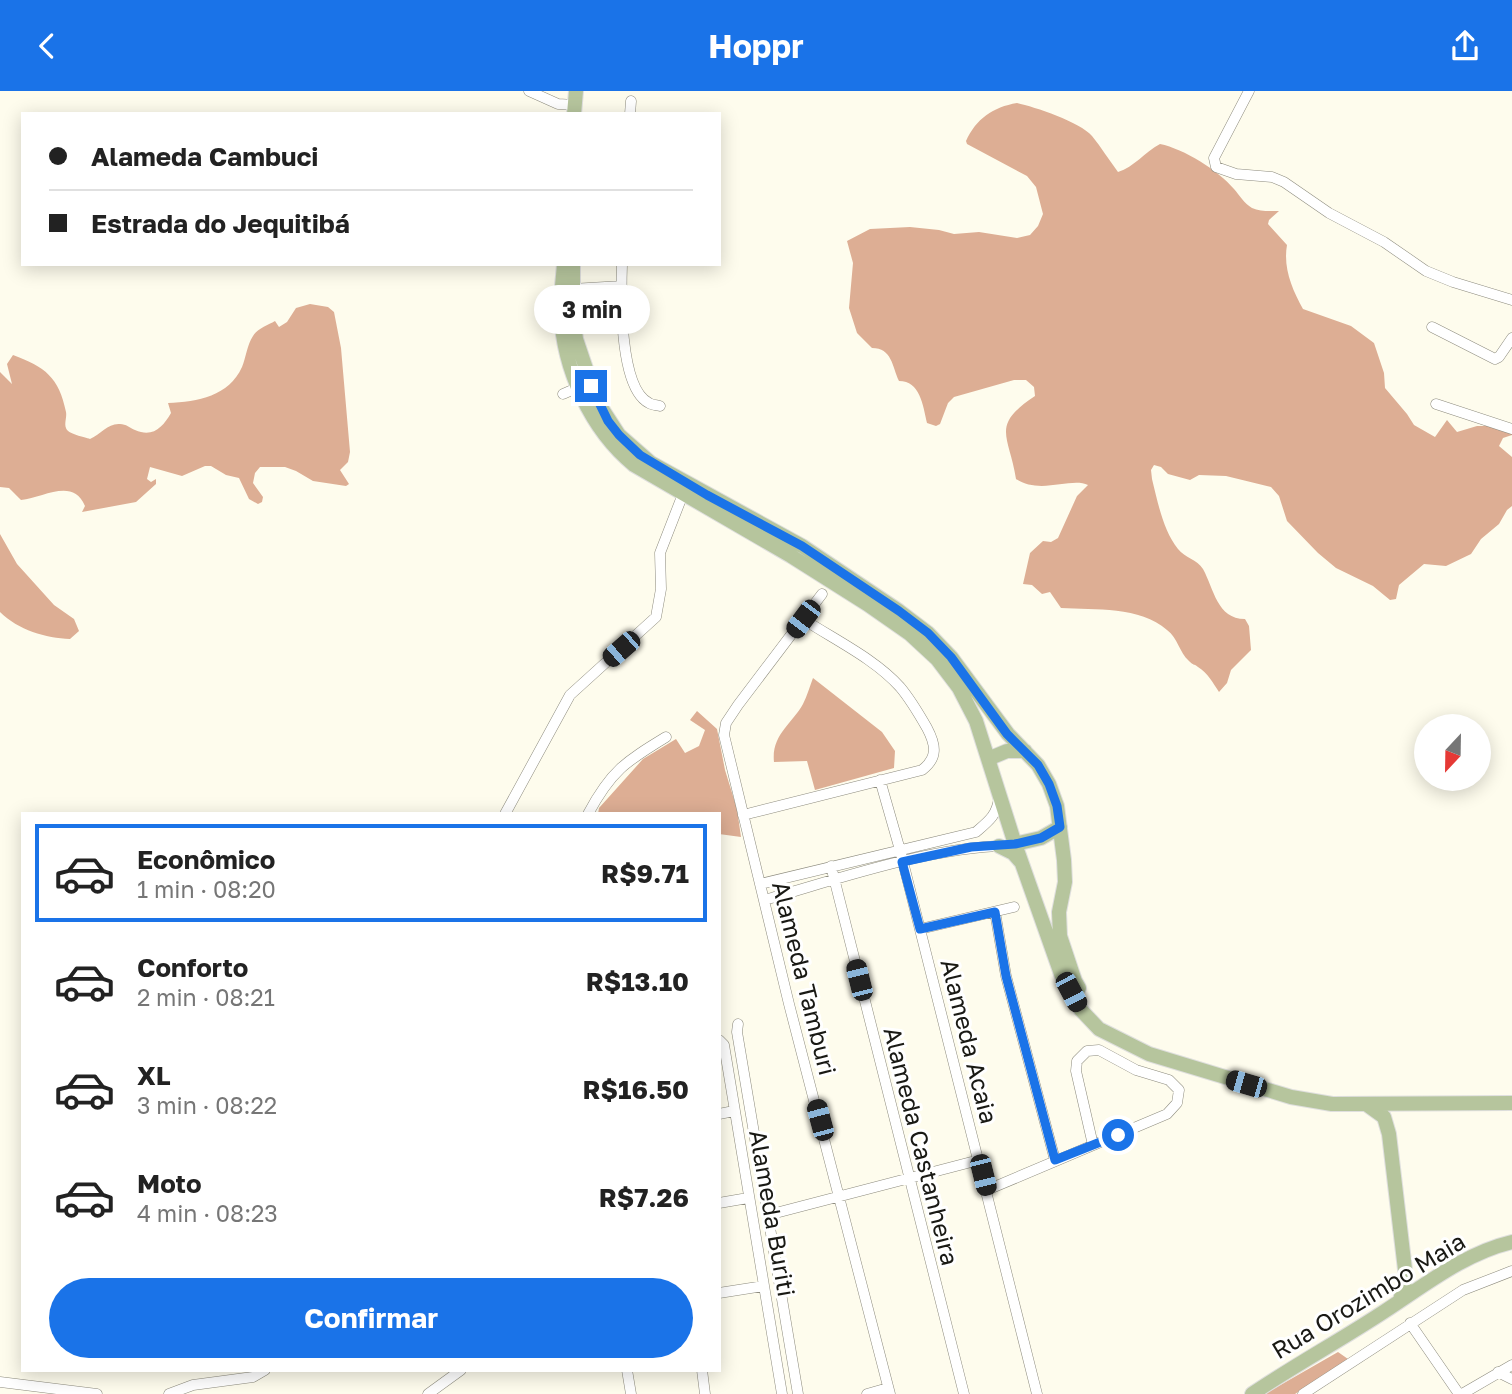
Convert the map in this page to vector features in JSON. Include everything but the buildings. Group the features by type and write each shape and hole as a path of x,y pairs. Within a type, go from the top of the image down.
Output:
{"main road":[{"path":"577,106 585,91"},
{"path":"564,266 562,323 569,361 598,427 619,453 634,465 791,556 867,604 910,634 937,659 959,688 976,721 1015,844 1062,974 1081,1010 1099,1029 1149,1054 1290,1097 1332,1104 1512,1103"},
{"path":"573,266 576,339 593,391 608,421 629,446 668,473 802,546 928,633 951,657 1007,734 1038,765 1057,806 1065,881 1059,924 1065,953 1074,981 1091,1007 1121,1039"},
{"path":"988,759 1007,751 1026,751"},
{"path":"1015,844 1041,838 1060,827"},
{"path":"999,846 1013,853 1026,869"},
{"path":"1389,1134 1396,1112 1417,1103"},
{"path":"1366,1104 1384,1117 1389,1134 1406,1278 1400,1300"},
{"name":"Rua Orozimbo Maia","path":"1252,1394 1430,1282 1487,1249 1512,1242"},
{"path":"1406,1278 1417,1282 1430,1282"}],"street":[{"path":"529,91 558,104 577,106"},
{"path":"1249,91 1214,157 1216,167 1236,174 1272,177 1284,182 1329,213 1384,242 1426,271 1512,300"},
{"path":"629,112 631,101"},
{"path":"622,266 621,311 627,362 635,388 647,403 660,406"},
{"path":"572,289 621,286"},
{"path":"573,310 621,311"},
{"path":"1432,327 1495,359 1512,338"},
{"path":"563,394 579,387"},
{"path":"1436,404 1512,429"},
{"path":"507,812 570,695 656,617 661,589 660,553 683,494"},
{"path":"743,815 922,770 935,752 932,738 914,705 899,686 872,664 803,619 822,594"},
{"name":"Alameda Tamburi","path":"803,619 732,714 726,723 724,735 889,1391"},
{"path":"589,812 609,779 623,764 666,737"},
{"name":"Alameda Acaia","path":"880,780 1038,1394"},
{"path":"760,884 975,832 993,818 998,809 1000,793"},
{"path":"975,832 978,846"},
{"path":"764,899 902,862 978,846 1015,844"},
{"name":"Alameda Castanheira","path":"831,866 964,1394"},
{"path":"920,929 1014,907"},
{"path":"995,912 1006,976 1055,1160"},
{"path":"738,1024 737,1032 798,1394"},
{"name":"Alameda Buriti","path":"721,1042 724,1045 747,1198 765,1286 782,1394"},
{"path":"987,1190 1167,1114 1177,1103 1179,1090 1169,1080 1136,1070 1099,1050 1087,1051 1077,1061 1076,1071 1093,1145"},
{"path":"721,1114 734,1111"},
{"path":"768,1215 979,1160"},
{"path":"721,1203 747,1198"},
{"path":"1303,1394 1463,1290 1512,1271"},
{"path":"721,1293 765,1286"},
{"path":"1410,1323 1460,1394 1512,1365"},
{"path":"169,1394 193,1385 253,1377 262,1372"},
{"path":"428,1394 457,1372"},
{"path":"627,1372 631,1394"},
{"path":"702,1372 705,1394"},
{"path":"1498,1372 1512,1379"},
{"path":"0,1382 97,1394"},
{"path":"867,1394 889,1391"}],"shaded area":[{"path":"1017,103 1078,125 1092,136 1118,172 1160,144 1190,155 1210,168 1252,208 1279,211 1268,224 1287,245 1289,278 1303,309 1351,326 1374,343 1384,373 1385,388 1414,425 1435,437 1447,420 1457,432 1477,426 1512,426 1512,435 1503,438 1499,446 1512,457 1512,506 1499,524 1481,539 1471,554 1446,566 1424,564 1399,585 1396,599 1390,600 1373,586 1336,568 1318,553 1287,521 1279,496 1271,487 1226,476 1199,475 1190,480 1168,474 1161,467 1154,465 1151,470 1156,497 1173,542 1203,569 1222,608 1236,618 1245,619 1249,626 1251,650 1231,670 1227,683 1219,692 1205,672 1186,657 1171,633 1156,622 1131,613 1061,608 1050,592 1042,594 1032,585 1023,584 1030,553 1043,541 1051,542 1058,538 1077,496 1088,485 1073,483 1035,486 1016,479 1006,432 1012,415 1035,396 1034,387 1026,380 1014,380 954,397 948,403 940,424 936,426 927,423 916,390 912,385 899,381 893,364 884,351 872,348 857,333 849,308 853,263 847,241 870,229 910,227 954,234 979,232 1017,238 1030,235 1043,214 1036,187 1027,176 967,144 966,141 986,115"},
{"path":"310,304 328,307 334,312 341,348 350,452 348,462 340,470 349,484 346,486 313,481 285,467 260,467 255,473 253,483 263,497 258,504 249,499 239,478 226,475 211,466 182,476 150,467 147,479 151,482 156,479 156,484 136,502 82,512 85,506 80,497 73,493 57,491 21,500 9,488 0,487 0,372 12,384 7,364 13,355 42,369 55,382 63,400 65,426 69,432 90,439 108,427 120,424 147,433 157,430 165,423 171,413 168,403 201,399 229,385 242,367 249,343 260,329 275,321 279,327 287,322 296,308"},
{"path":"0,534 17,564 54,605 74,619 79,631 70,639 33,632 15,624 0,612"},
{"path":"813,678 882,732 895,751 894,768 815,790 807,761 774,762 779,737 803,704"},
{"path":"697,711 717,729 725,770 737,809 741,837 721,834 721,812 598,812 643,759 676,739 685,753 699,746 705,730 690,720"},
{"path":"1338,1352 1348,1359 1295,1394 1265,1394"}],"route":[{"path":"591,386 608,421 640,455 802,546 928,633 951,657 1007,734 1038,765 1057,806 1060,827 1041,838 1007,846 971,847 902,862 920,929 995,912 997,937 1006,976 1055,1160 1118,1135"}]}
